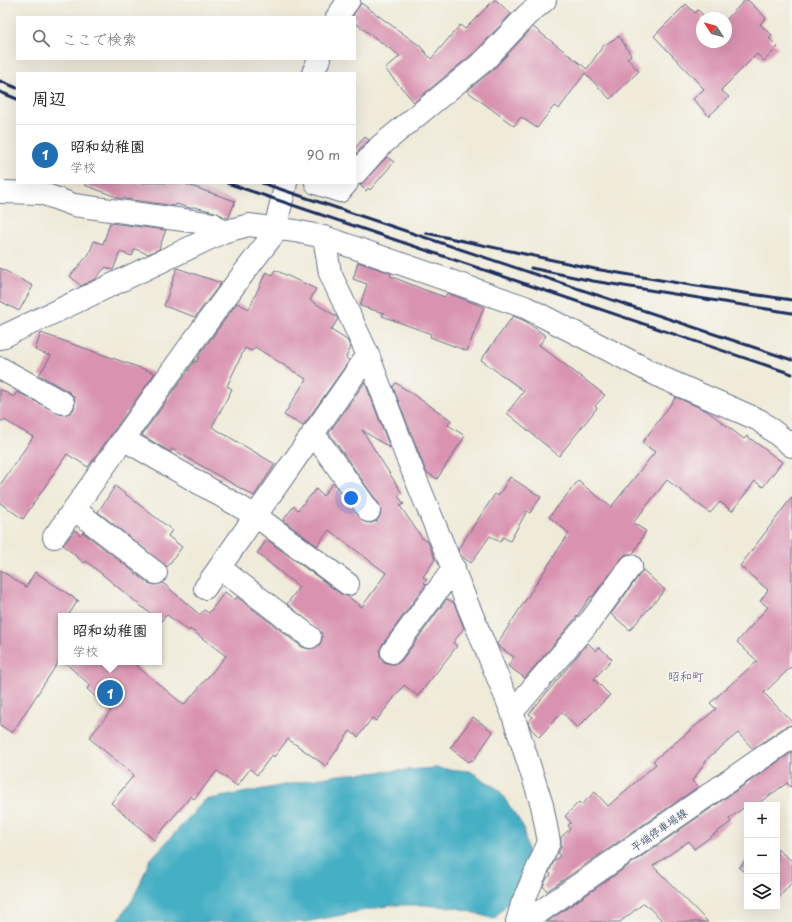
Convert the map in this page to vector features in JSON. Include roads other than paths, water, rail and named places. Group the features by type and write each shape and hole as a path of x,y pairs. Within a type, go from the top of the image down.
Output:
{"street":[{"path":"338,16 350,0"},
{"path":"356,173 380,146 485,60 527,15 546,0"},
{"path":"313,72 319,60"},
{"path":"54,537 125,440 226,294 277,230 278,216 286,184"},
{"path":"319,184 340,191 346,184"},
{"path":"0,192 41,193 74,205 213,224 223,232"},
{"path":"0,338 223,232 249,225 277,230 295,231 324,237 524,307 666,379 759,420 792,446"},
{"path":"324,237 330,273 368,355 406,455 454,568 512,712 542,805 549,842 522,904 517,922"},
{"path":"206,588 368,355"},
{"path":"0,368 63,403"},
{"path":"314,433 369,510"},
{"path":"125,440 256,516 348,584"},
{"path":"74,509 156,573"},
{"path":"512,712 591,620 631,566"},
{"path":"220,568 310,637"},
{"path":"392,652 454,568"},
{"name":"平端停車場線","path":"526,922 792,737"}],"water":[{"path":"435,768 470,771 498,789 523,826 528,853 515,894 494,919 459,908 424,905 392,905 306,922 117,922 133,899 150,860 205,800 338,775"}],"railway":[{"path":"0,81 16,88"},
{"path":"0,92 16,99"},
{"path":"230,184 792,374"},
{"path":"265,184 792,360"},
{"path":"426,233 595,269 792,300"},
{"path":"531,268 593,281 792,313"}],"place":[{"name":"昭和幼稚園","path":"110,693"}],"district":[{"name":"昭和町","path":"686,677"}]}
